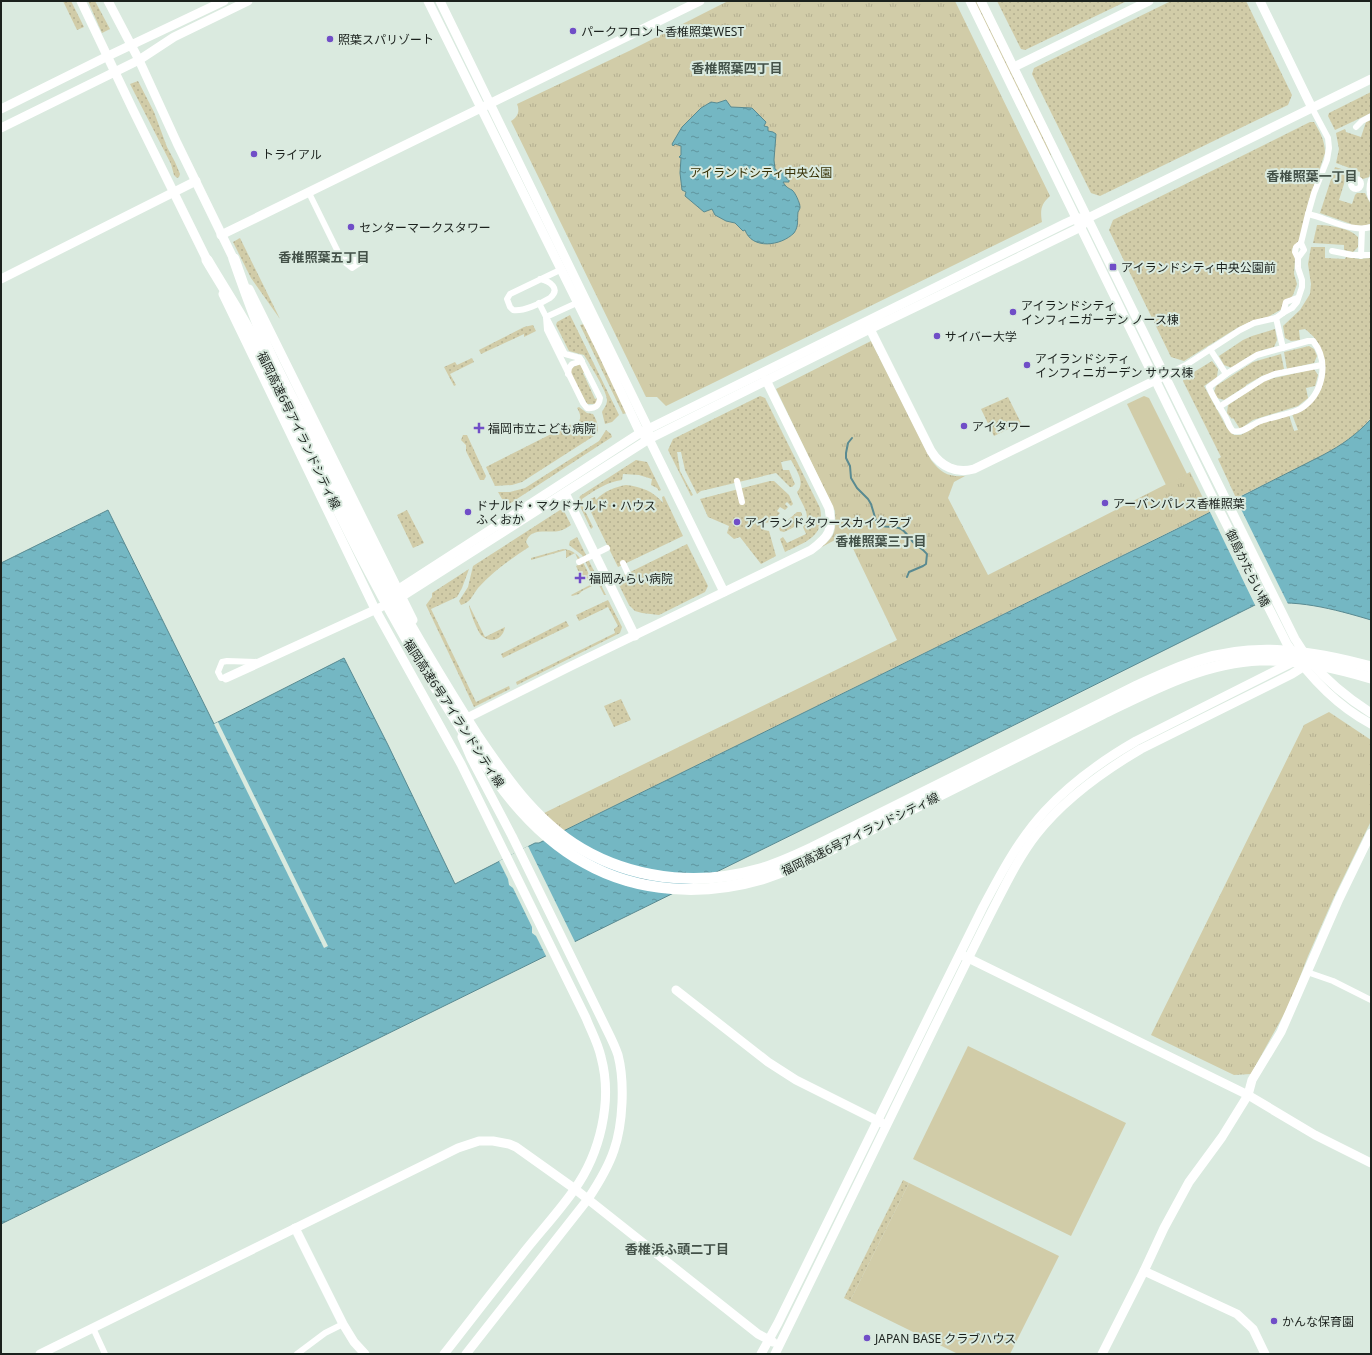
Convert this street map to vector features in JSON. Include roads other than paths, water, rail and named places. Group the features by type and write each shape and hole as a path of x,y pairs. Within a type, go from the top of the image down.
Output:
{"highway":[{"path":"234,259 260,342"},
{"path":"207,260 260,342"},
{"name":"福岡高速6号アイランドシティ線","path":"260,342 312,447 366,564 402,632 475,750 509,798 542,833 585,864 602,872 638,884 678,890 721,888 763,879 786,871 1142,695 1201,671 1244,662 1277,660 1321,665 1371,678"},
{"name":"福岡高速6号アイランドシティ線","path":"312,447 410,627 449,692 496,763 518,793 535,812 576,845 606,861 640,872 666,877 699,879 739,874 782,861 812,848 1137,686 1172,670 1197,661 1222,654 1242,651 1278,650 1322,655 1371,667"}],"street":[{"path":"81,1 375,609 461,764 586,1018 602,1059 605,1106 600,1135 587,1168 575,1189 444,1354"},
{"path":"108,1 139,60 177,143 222,235 273,336 357,510 413,620 471,758 483,779 607,1030 618,1056 622,1089 620,1130 614,1151 603,1175 588,1199 466,1354"},
{"path":"1,109 224,1"},
{"path":"1,128 139,60 174,37 248,1"},
{"path":"428,1 482,108 560,270 581,301 648,428 649,439 724,592"},
{"path":"440,1 491,104 640,433 649,439"},
{"name":"御島かたらい橋","path":"970,1 1210,492 1291,641"},
{"name":"御島かたらい橋","path":"981,1 1164,376 1220,487 1291,641"},
{"path":"1014,67 1149,1"},
{"path":"870,329 931,452 939,461 955,470 968,470 974,469 1164,376 1254,323 1276,318 1292,308 1297,302 1297,298 1302,287 1302,280 1298,268 1298,258 1295,250 1301,243 1314,193 1330,148 1328,138 1260,1"},
{"path":"222,235 696,2"},
{"path":"258,662 222,662 218,672 221,678 226,678 258,662 402,598 649,439 870,329 1007,264 1081,226 1088,218 1371,79"},
{"path":"1356,127 1362,121 1371,116"},
{"path":"1,279 196,181"},
{"path":"1361,185 1370,183 1369,194 1371,198"},
{"path":"309,193 342,260"},
{"path":"1308,214 1350,227 1362,229 1371,227"},
{"path":"375,609 397,589 648,428 1077,218 1088,218"},
{"path":"1361,256 1362,229"},
{"path":"1332,251 1361,256 1371,255"},
{"path":"540,279 547,280 552,283 554,293 549,298 518,312 513,310 510,307 508,299 510,294 540,279 560,270"},
{"path":"546,317 581,301"},
{"path":"539,303 565,354 580,358 582,361 600,398 597,406 587,408 583,403 547,330 546,317"},
{"path":"1276,318 1283,348"},
{"path":"1313,341 1317,346 1321,356 1322,376 1313,398 1298,410 1255,423 1241,432 1233,431 1208,387 1257,355 1283,348 1313,341"},
{"path":"1210,349 1226,374"},
{"path":"568,374 569,368 572,364 582,361"},
{"path":"1219,407 1263,379 1275,374 1322,365"},
{"path":"456,723 811,550 822,542 828,535 831,528 829,508 766,380"},
{"path":"737,481 742,502"},
{"path":"565,493 635,636"},
{"path":"579,562 607,548"},
{"path":"623,563 631,580"},
{"path":"1291,641 1303,662 1341,704 1371,724"},
{"path":"1303,662 1320,672 1347,695 1371,712"},
{"path":"761,1354 778,1323 959,954 996,882 1015,850 1045,811 1069,788 1095,767 1136,741 1303,662"},
{"path":"775,1354 968,958 1022,854 1036,835 1051,817 1098,776 1141,749 1292,674 1303,662"},
{"path":"1102,1354 1164,1228 1189,1182 1222,1137 1248,1096 1252,1080 1281,1032 1339,899 1371,833"},
{"path":"959,954 1248,1096 1315,1135 1371,1163"},
{"path":"1307,972 1333,981 1371,1000"},
{"path":"676,990 768,1062 796,1080 887,1126"},
{"path":"40,1354 458,1148 479,1142 497,1142 516,1148 575,1189 758,1334 780,1345"},
{"path":"295,1228 343,1324 354,1342 366,1354"},
{"path":"1144,1271 1237,1314 1252,1329 1265,1354"},
{"path":"297,1354 325,1333 343,1324"},
{"path":"93,1328 105,1354"}],"water":[{"path":"726,100 731,107 752,108 766,122 764,126 768,127 768,131 776,134 774,160 775,169 779,172 785,172 786,178 789,182 783,182 795,193 800,207 796,230 782,241 767,244 754,241 745,230 743,231 735,223 726,221 715,215 712,209 704,212 685,196 686,192 682,190 680,173 681,158 679,157 681,155 681,146 675,144 673,146 672,144 682,127 701,108 711,102 717,103"},
{"path":"1371,419 1371,620 1343,612 1299,604 1270,603 1255,605 946,759 1,1224 1,563 108,510 214,724 344,658 455,884 535,843 539,843 1185,525 1323,455 1360,430"}],"waterway":[{"path":"852,438 848,443 846,453 846,458 850,466 851,478 857,488 871,504 877,524 901,529 927,554 926,564 909,572 907,577"}],"place":[{"name":"パークフロント香椎照葉WEST","path":"573,31"},
{"name":"照葉スパリゾート","path":"330,39"},
{"name":"トライアル","path":"254,154"},
{"name":"センターマークスタワー","path":"351,227"},
{"name":"アイランドシティ中央公園前","path":"1113,267"},
{"name":"アイランドシティ インフィニガーデン ノース棟","path":"1013,312"},
{"name":"サイバー大学","path":"937,336"},
{"name":"アイランドシティ インフィニガーデン サウス棟","path":"1027,365"},
{"name":"アイタワー","path":"964,426"},
{"name":"福岡市立こども病院","path":"479,428"},
{"name":"アーバンパレス香椎照葉","path":"1105,503"},
{"name":"ドナルド・マクドナルド・ハウス ふくおか","path":"468,512"},
{"name":"アイランドタワースカイクラブ","path":"737,522"},
{"name":"福岡みらい病院","path":"580,578"},
{"name":"かんな保育園","path":"1274,1321"},
{"name":"JAPAN BASE クラブハウス","path":"867,1338"}],"district":[{"name":"香椎照葉四丁目","path":"737,68"},
{"name":"香椎照葉一丁目","path":"1312,176"},
{"name":"香椎照葉五丁目","path":"324,257"},
{"name":"香椎照葉三丁目","path":"881,541"},
{"name":"香椎浜ふ頭二丁目","path":"677,1249"}],"park label":[{"name":"アイランドシティ中央公園","path":"761,172"}]}
